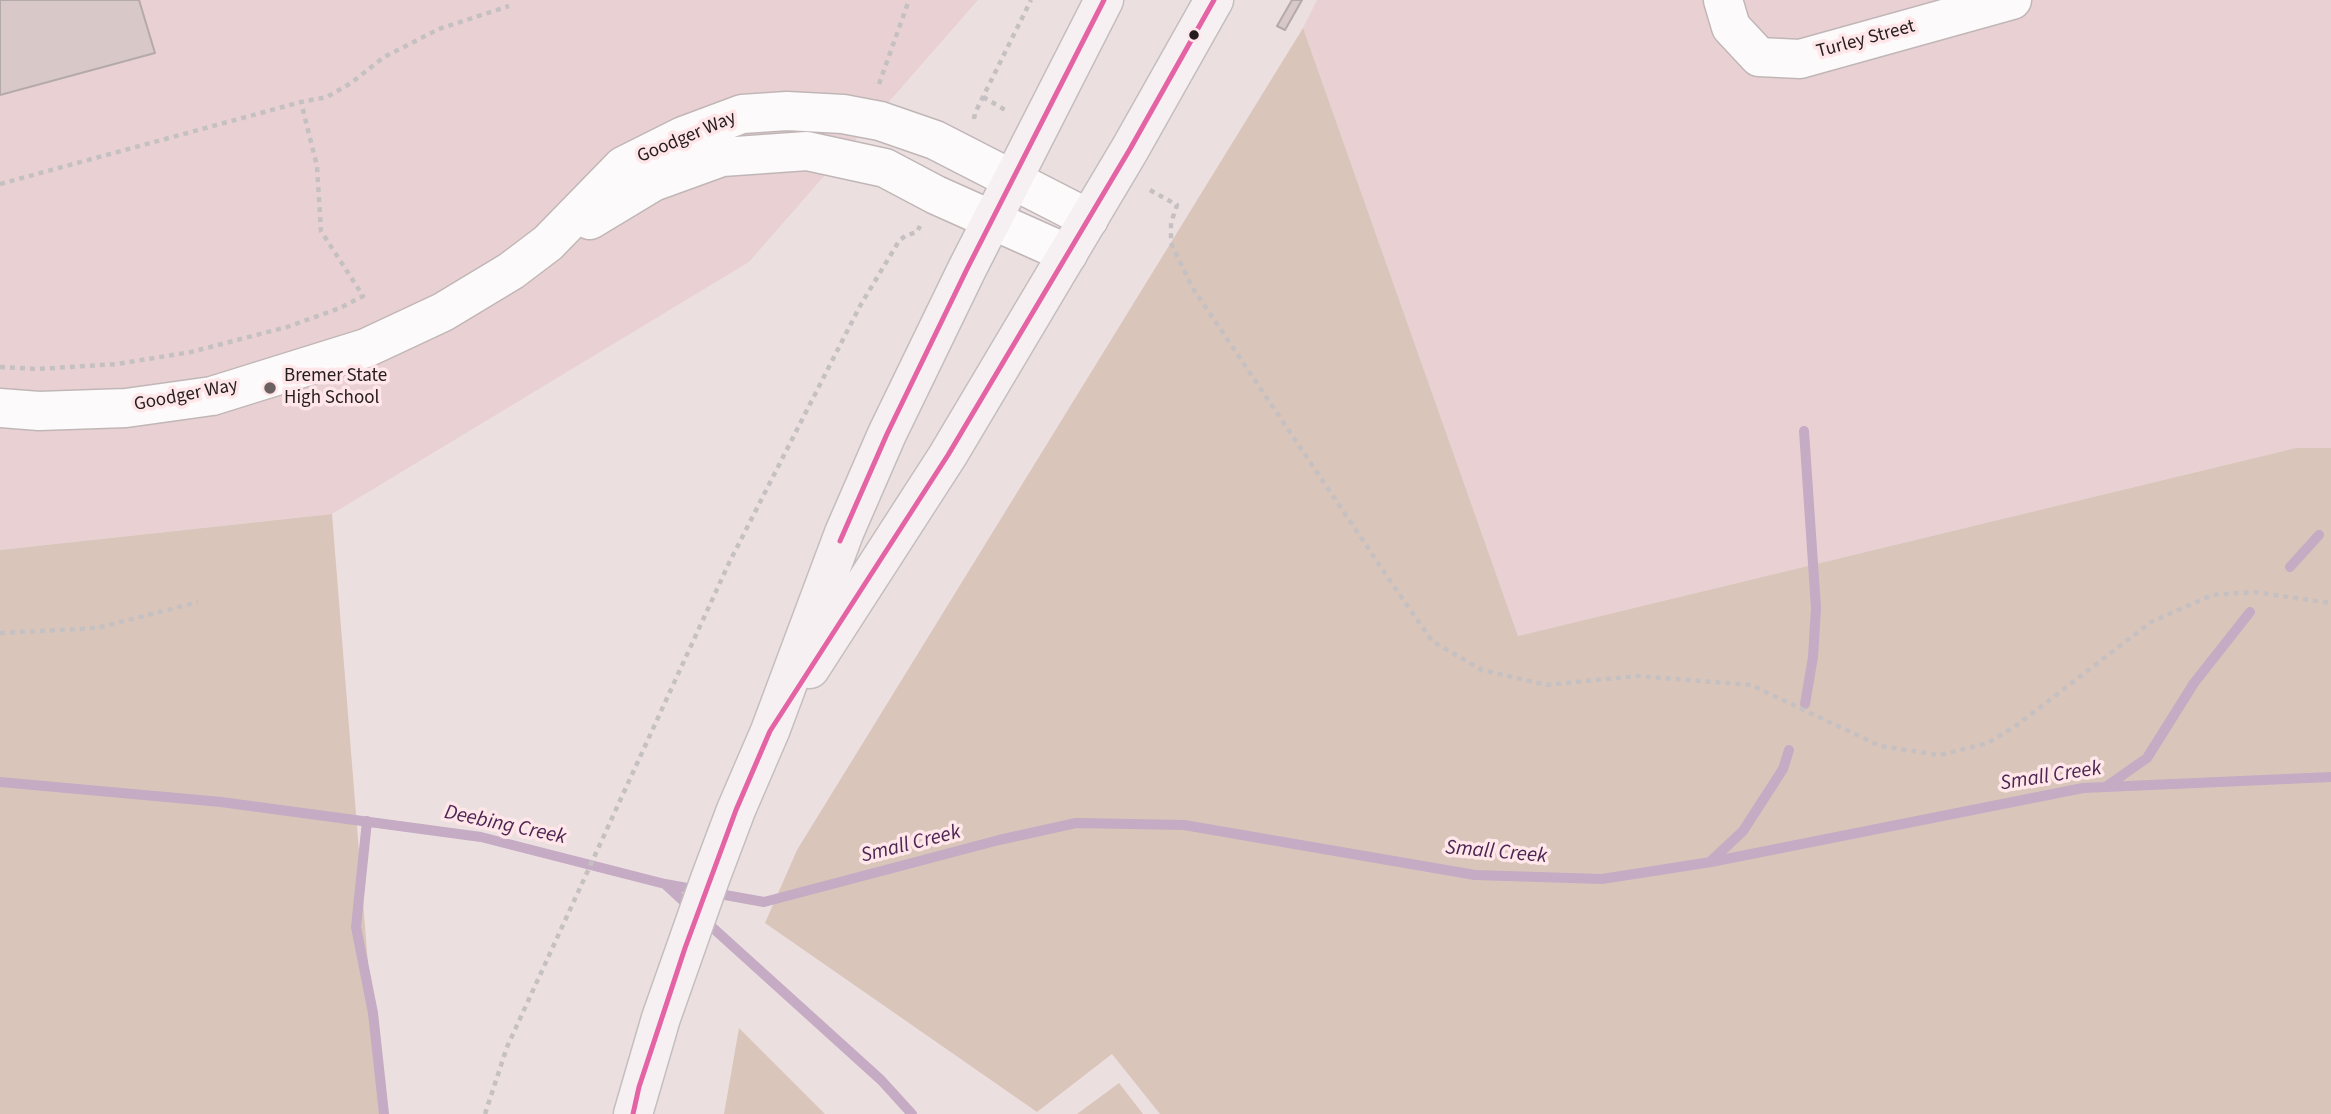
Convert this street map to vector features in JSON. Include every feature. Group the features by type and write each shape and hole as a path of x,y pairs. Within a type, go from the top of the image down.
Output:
{"main road":[{"path":"636,1101 681,960 736,810 844,533 887,434 1104,0"},
{"path":"769,731 948,455 1089,219 1214,0"}],"street":[{"name":"Turley Street","path":"1727,13 1759,57 1800,58 2012,0"},
{"name":"Goodger Way","path":"548,243 623,166 683,136 742,114 787,110 843,114 880,121 935,140 1089,219"},
{"name":"Goodger Way","path":"0,408 39,411 126,408 212,396 377,343 443,312 510,271 548,243 653,182 722,157 807,151 885,168 936,195 1068,254"}],"path":[{"path":"877,91 909,0"},
{"path":"972,129 975,113 1031,0"},
{"path":"0,184 327,97 351,83 384,57 439,29 509,5"},
{"path":"983,97 1010,113"},
{"path":"0,366 37,369 117,364 191,352 287,327 340,308 363,296 321,231 317,166 301,102"},
{"path":"1158,194 1177,205 1171,223 1171,243 1192,287 1393,585 1432,641 1482,670 1547,685 1637,676 1751,685 1880,746 1940,755 1988,743 2017,725 2151,622 2213,595 2253,592 2331,603"},
{"path":"485,1114 507,1047 729,564 860,306 899,241 917,232"},
{"path":"0,633 97,628 198,602"}],"shaded area":[{"name":"Bremer State High School","path":"0,0 978,0 749,262 332,514 0,550"},
{"path":"1317,0 2331,0 2331,448 2296,448 1518,636 1303,28"},
{"path":"1303,28 1518,636 2296,448 2331,448 2331,1114 1160,1114 1112,1054 1037,1112 765,923 797,850"},
{"path":"332,514 380,1114 0,1114 0,550"},
{"path":"739,1028 825,1114 724,1114"},
{"path":"1119,1083 1143,1114 1077,1114"}],"building":[{"path":"0,0 139,0 155,53 0,95"},
{"path":"1292,0 1302,0 1285,30 1277,26"}],"waterway":[{"path":"1804,431 1816,608 1813,657 1805,704"},
{"path":"2290,567 2319,535"},
{"path":"2107,786 2147,758 2194,683 2250,612"},
{"path":"1711,861 1743,831 1783,769 1789,750"},
{"name":"Small Creek","path":"714,893 764,902 999,840 1076,823 1184,825 1475,875 1602,879 1711,862 2083,788 2331,777"},
{"name":"Deebing Creek","path":"0,782 221,802 481,837 698,890"},
{"path":"367,821 356,927 373,1013 384,1114"},
{"name":"Deebing Creek","path":"665,884 691,908"},
{"name":"Deebing Creek","path":"703,919 881,1080 912,1114"}],"transit line":[{"path":"840,541 887,434 967,269 1104,0"},
{"path":"633,1114 639,1087 685,948 736,810 770,731 948,455 1130,149 1214,0"}],"place":[{"name":"Bremer State High School","path":"270,388"}]}
